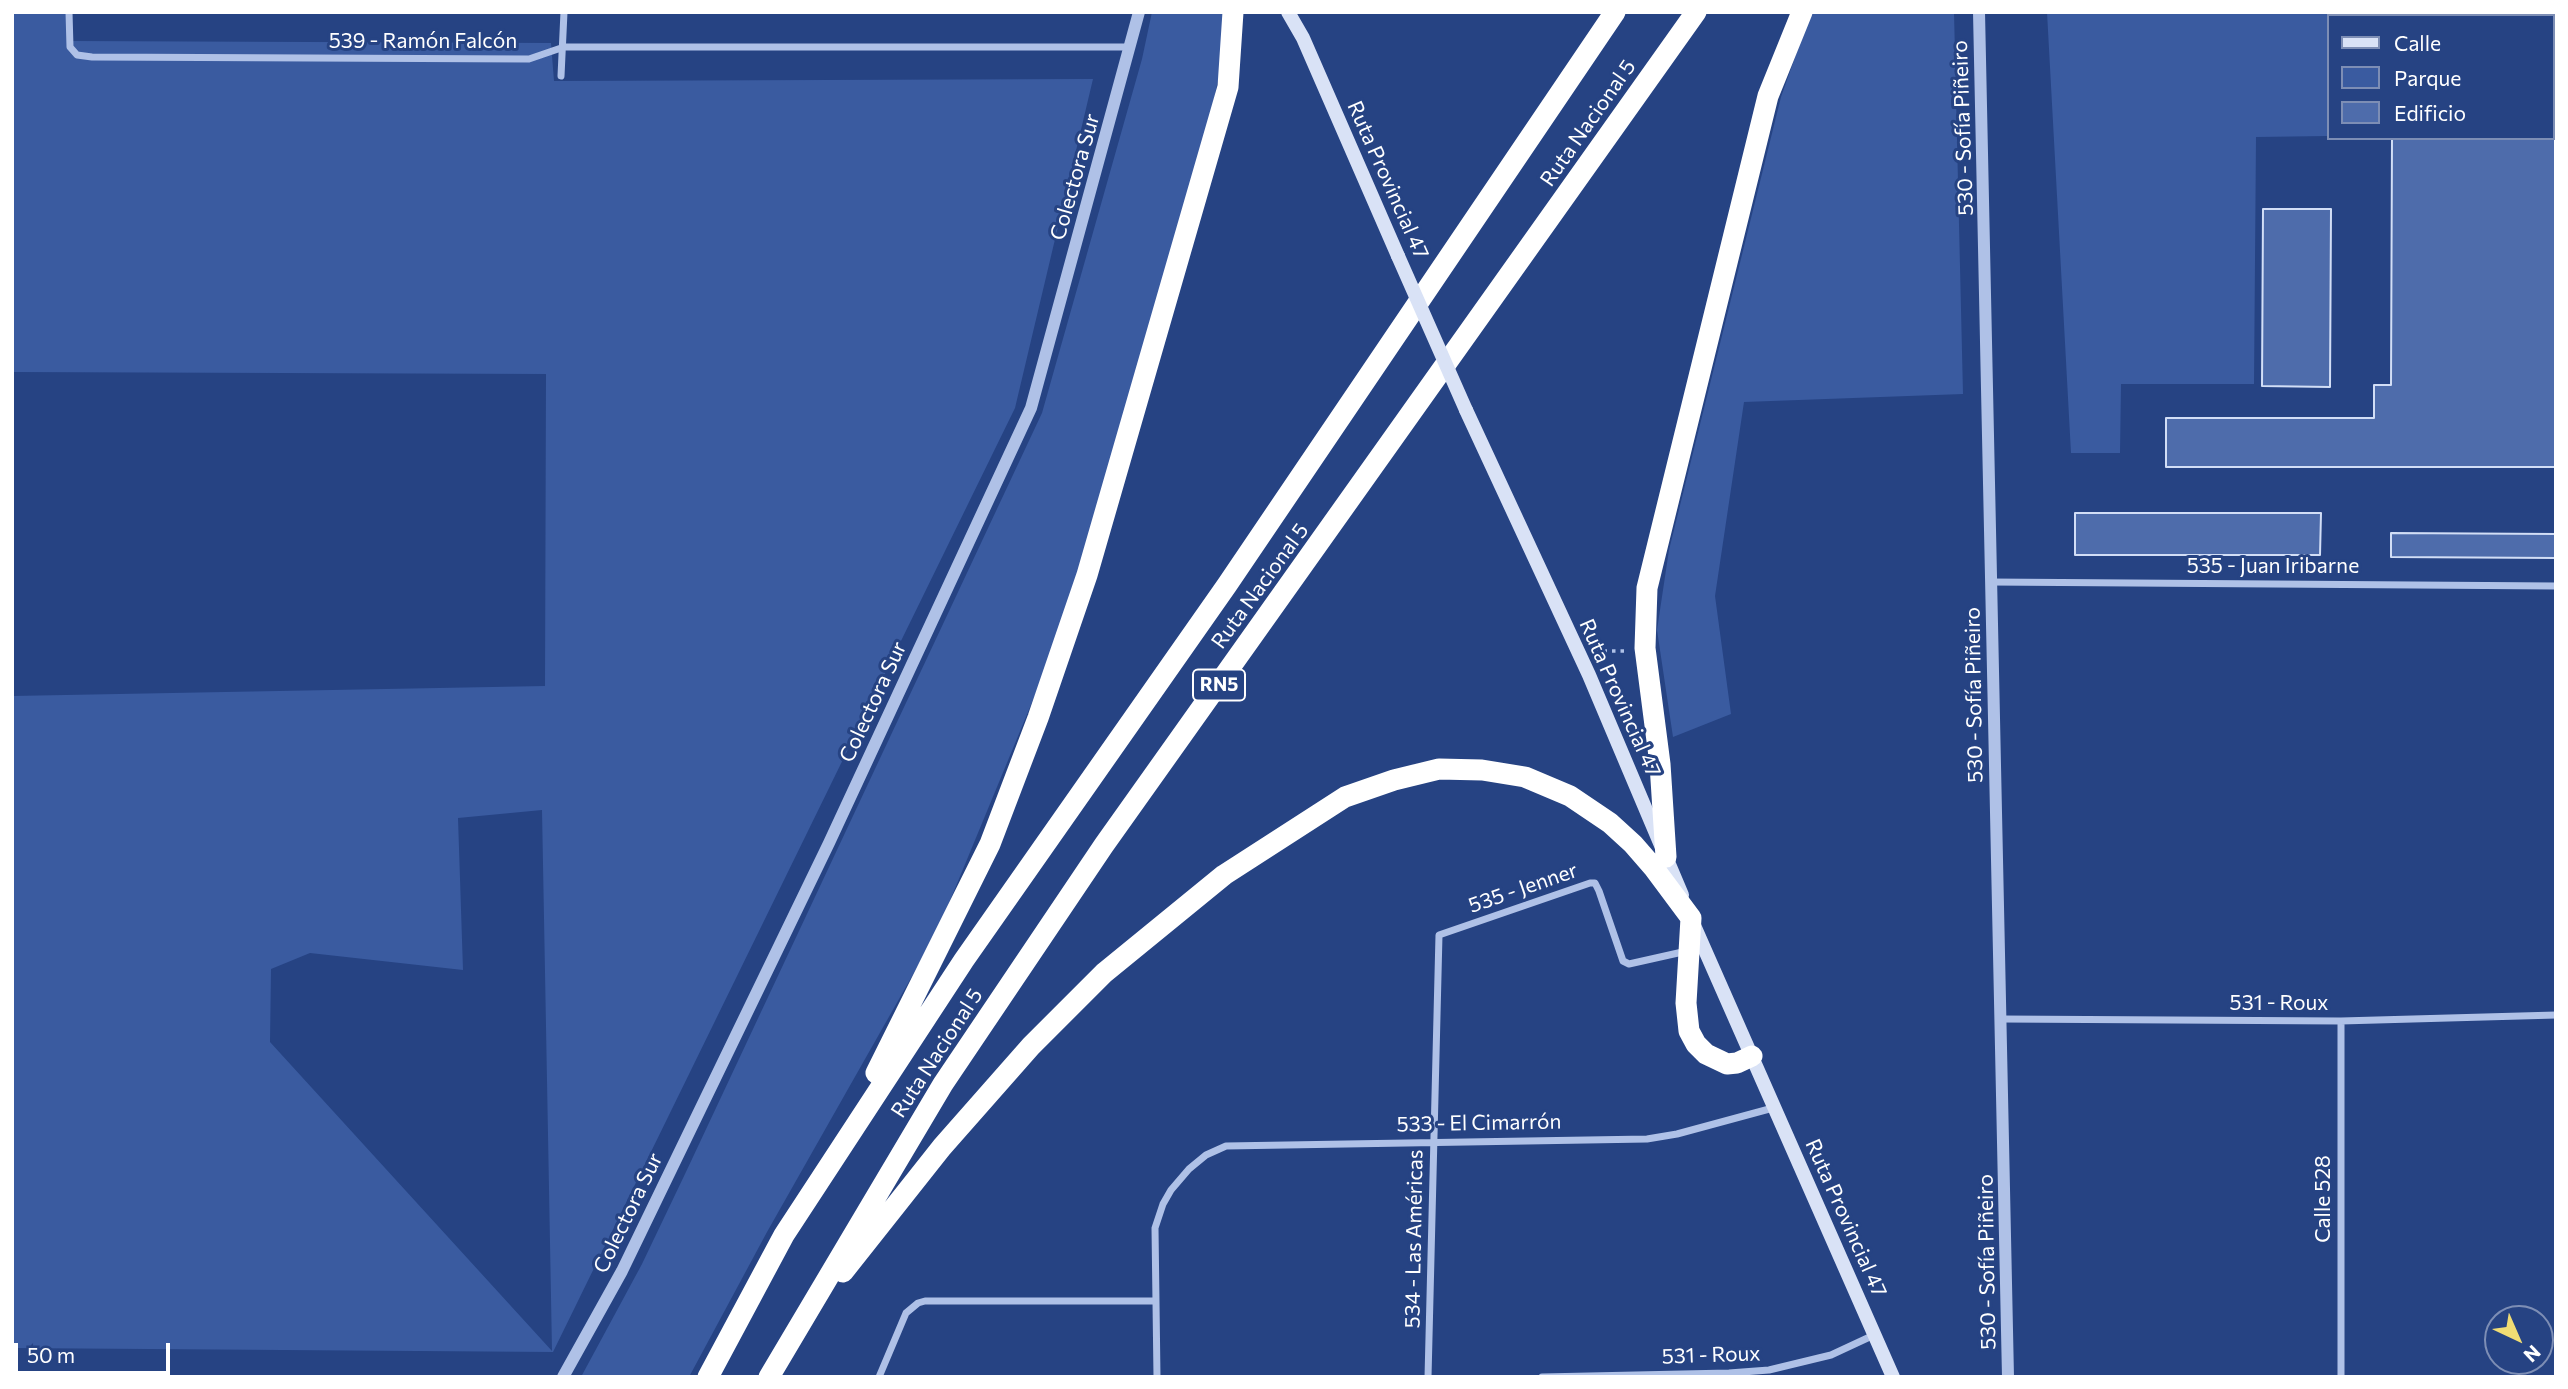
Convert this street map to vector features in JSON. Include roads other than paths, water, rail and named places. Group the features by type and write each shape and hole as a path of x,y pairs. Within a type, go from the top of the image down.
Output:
{"highway":[{"path":"785,1235 860,1105 938,952 990,844 1038,718 1087,575 1228,87 1233,12"},
{"name":"Ruta Nacional 5","path":"708,1377 785,1235 964,960 1227,585 1615,12"},
{"name":"Ruta Nacional 5","path":"769,1377 943,1084 1104,845 1696,12"},
{"path":"1667,857 1660,764 1645,648 1647,588 1768,96 1802,12"},
{"path":"790,1340 942,1147 1031,1046 1104,973 1224,875 1345,797 1394,780 1439,769 1482,770 1525,777 1570,796 1610,823 1653,867 1691,918 1686,1003 1689,1031 1696,1044 1706,1054 1727,1064 1752,1056"}],"main road":[{"name":"Ruta Provincial 47","path":"1288,12 1303,38"},
{"name":"Ruta Provincial 47","path":"1294,12 1466,410 1589,675 1773,1108 1827,1223 1893,1377"}],"street":[{"name":"539 - Ramón Falcón","path":"69,12 70,47 77,55 92,57 528,59 564,47 1130,47"},
{"path":"561,76 564,12"},
{"name":"Colectora Sur","path":"563,1377 622,1271 829,843 1031,408 1139,12"},
{"name":"530 - Sofía Piñeiro","path":"1979,12 2008,1377"},
{"name":"535 - Juan Iribarne","path":"1990,582 2556,586"},
{"name":"535 - Jenner","path":"1439,935 1595,883 1623,961 1629,964 1689,951"},
{"name":"534 - Las Américas","path":"1428,1377 1439,935"},
{"name":"531 - Roux","path":"2002,1019 2341,1021 2556,1015"},
{"name":"Calle 528","path":"2341,1021 2341,1377"},
{"name":"533 - El Cimarrón","path":"1156,1301 1156,1228 1163,1204 1189,1168 1206,1155 1226,1146 1647,1139 1677,1134 1773,1108"},
{"path":"878,1377 906,1313 925,1301 1156,1301 1157,1377"},
{"name":"531 - Roux","path":"1542,1377 1728,1374 1769,1370 1831,1354 1875,1335"}]}
